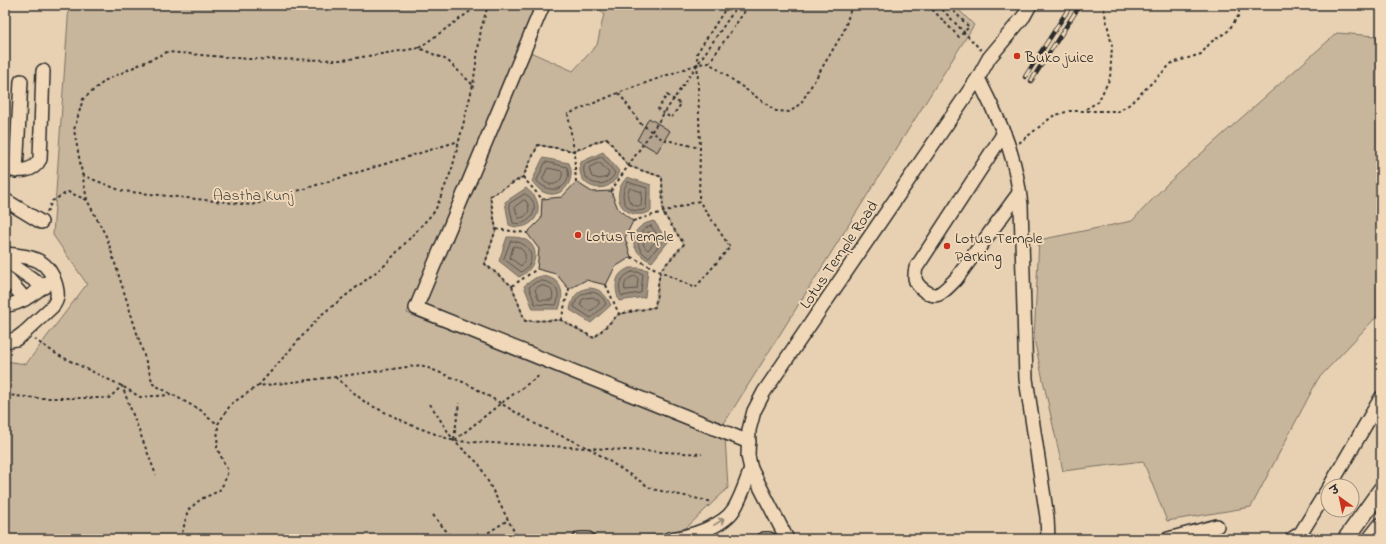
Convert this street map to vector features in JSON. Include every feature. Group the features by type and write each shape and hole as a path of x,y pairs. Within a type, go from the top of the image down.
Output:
{"main road":[{"path":"1346,539 1381,490"},
{"path":"1371,539 1381,526"}],"street":[{"path":"543,5 416,308 749,442"},
{"name":"Lotus Temple Road","path":"787,539 751,469 748,456 749,430 754,411 764,392 978,78 989,58 1024,16 1030,5"},
{"path":"21,81 11,170 26,170 32,168 37,164 40,158 43,71"},
{"path":"978,78 1004,133 1018,180 1021,213 1026,379 1047,517 1048,539"},
{"path":"1004,133 916,268 915,278 918,285 931,295 938,295 945,290 956,279 1019,193"},
{"path":"5,200 41,222"},
{"path":"5,254 30,257 48,268 53,277 57,291 56,301 24,333 16,339 5,341"},
{"path":"5,261 44,287"},
{"path":"5,276 24,299"},
{"path":"5,305 24,299 44,287 53,277"},
{"path":"1335,478 1378,402"},
{"path":"669,539 696,533 712,526 729,515 735,508 751,469"},
{"path":"1292,539 1301,533 1320,502"},
{"path":"1168,539 1217,526"},
{"path":"580,539 588,539"},
{"path":"764,539 769,539"}],"path":[{"path":"218,424 202,411 153,384 107,238 87,200 74,130 82,99 106,80 166,52 248,59 343,60 419,48 479,5"},
{"path":"182,539 188,510 201,499 219,491 224,483 228,471 216,448 218,424 231,404 258,386 321,315 385,265 435,211 452,169 473,85 481,29 488,5"},
{"path":"631,257 695,288 730,247 699,201 700,148 698,64 696,53 728,5"},
{"path":"611,191 738,5"},
{"path":"709,63 749,5"},
{"path":"576,182 574,151 568,114 618,93 698,64 709,63 776,111 790,112 801,103 844,31 852,5"},
{"path":"928,5 959,36 969,27 948,5"},
{"path":"938,5 989,58"},
{"path":"1083,111 1098,102 1110,78 1112,46 1103,5"},
{"path":"1010,150 1053,116 1069,111 1118,111 1130,104 1172,63 1200,54 1211,42 1228,31 1239,14 1239,5"},
{"path":"419,48 447,60 473,85"},
{"path":"618,93 640,123 662,139 700,148"},
{"path":"667,95 681,104 671,118 665,113 658,109 667,95"},
{"path":"607,138 628,166 662,176 663,213 684,244 660,271 655,307 620,314 594,338 561,320 525,321 512,286 485,264 496,230 490,196 523,177 538,145 574,151 607,138"},
{"path":"82,175 122,191 252,205 459,141"},
{"path":"523,177 542,199"},
{"path":"41,222 52,201 68,192 87,200"},
{"path":"633,221 699,201"},
{"path":"496,230 527,233"},
{"path":"512,286 538,269"},
{"path":"606,285 620,314"},
{"path":"561,320 569,289"},
{"path":"24,333 58,355 122,386 140,397 172,394"},
{"path":"258,386 421,365 468,384 538,426 589,448 652,489 713,502"},
{"path":"454,440 540,375"},
{"path":"334,377 366,403 411,425 454,440 702,454"},
{"path":"5,388 8,395 35,398 109,398 122,386"},
{"path":"122,386 156,475"},
{"path":"454,440 459,403"},
{"path":"430,404 454,440 479,464 518,539"},
{"path":"433,515 453,539"},
{"path":"478,539 508,520"}],"green space":[{"name":"Aastha Kunj","path":"69,5 535,5 407,313 725,436 728,488 684,530 626,539 5,539 5,361 26,364 87,284 53,235"},
{"path":"595,5 954,5 974,25 723,425 423,306 530,52 573,71 597,45 604,14","holes":["607,138 628,166 662,177 663,213 684,244 660,271 655,307 619,314 593,338 561,320 525,321 512,286 485,264 496,229 490,196 523,177 538,145 574,151"]},
{"path":"1337,33 1376,36 1381,54 1381,314 1378,315 1318,379 1251,507 1167,521 1143,461 1063,471 1034,339 1039,240 1132,221 1167,184"}],"water":[{"path":"603,152 619,171 615,180 609,185 602,188 594,187 583,179 580,171 581,162"},
{"path":"543,158 569,163 571,176 569,182 562,191 556,194 543,192 532,181"},
{"path":"627,177 651,185 651,211 645,214 633,214 623,208 620,203 619,191 621,185"},
{"path":"526,188 535,197 538,204 536,216 528,225 522,227 509,225 505,202"},
{"path":"654,221 668,242 652,262 644,258 638,252 634,240 635,234 639,228"},
{"path":"507,237 518,237 524,239 530,243 535,253 533,264 525,274 519,277 499,261"},
{"path":"630,268 648,270 645,297 619,301 616,291 618,277 625,270"},
{"path":"542,276 549,277 558,283 562,292 559,309 533,309 524,286 535,278"},
{"path":"590,288 601,291 611,305 591,323 570,310 572,302 578,292"}],"building":[{"path":"649,118 670,131 657,152 637,140"},
{"name":"Lotus Temple","path":"576,182 592,192 611,191 618,209 633,221 625,238 631,257 615,267 606,285 586,280 569,289 556,274 537,269 539,249 527,233 541,219 542,199 562,197"}],"railway":[{"path":"1025,77 1071,5"},
{"path":"1031,81 1080,5"}],"place":[{"name":"Buko juice","path":"1017,56"},
{"name":"Lotus Temple","path":"578,235"},
{"name":"Lotus Temple Parking","path":"947,246"}]}
